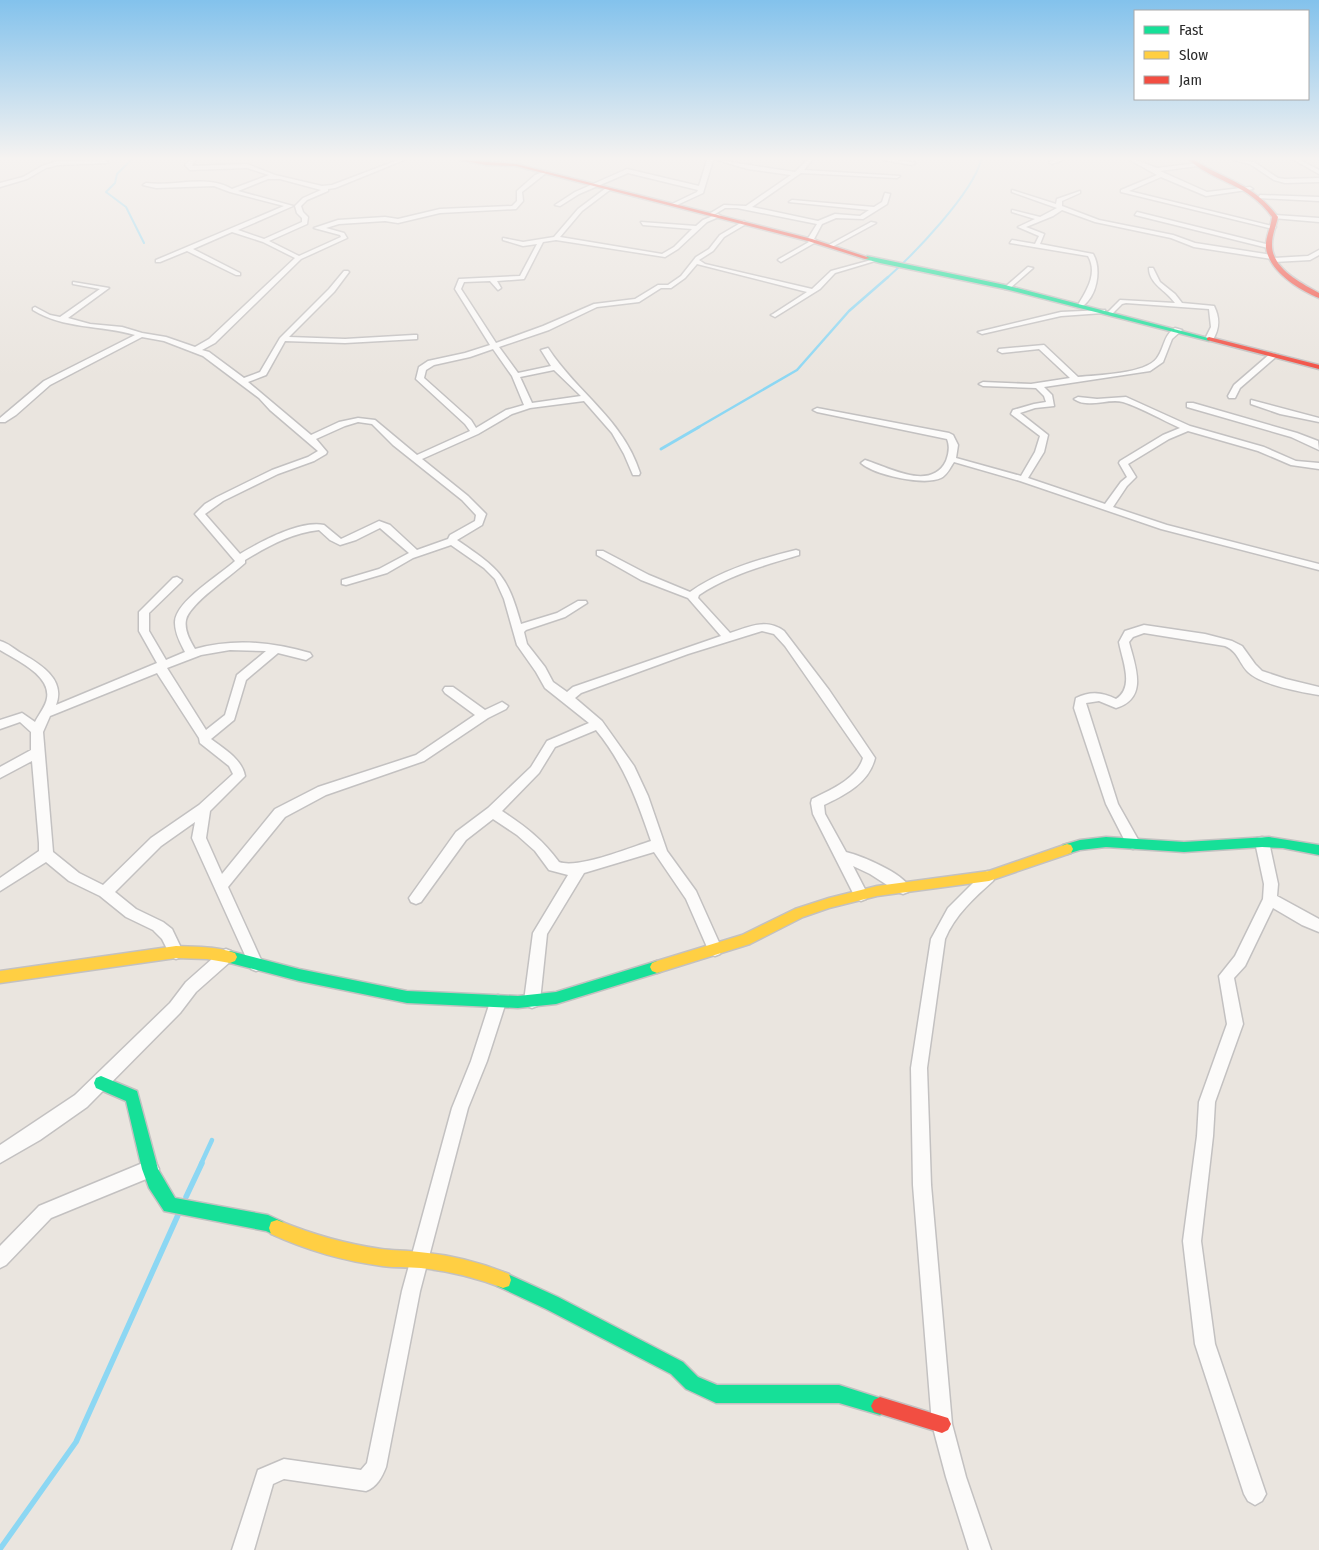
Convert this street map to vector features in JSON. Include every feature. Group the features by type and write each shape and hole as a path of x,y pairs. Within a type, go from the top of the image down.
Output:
{"street":[{"path":"158,261 227,232"},
{"path":"239,232 265,241 298,258"},
{"path":"265,241 282,232"},
{"path":"196,350 212,341 298,258 344,238 342,234 334,232"},
{"path":"556,238 561,232"},
{"path":"505,239 523,244 556,238 663,256 693,232"},
{"path":"475,432 468,422 420,379 422,369 431,363 467,355 546,328 596,305 638,301 660,286 669,287 683,277 696,261 711,250 722,236 728,232"},
{"path":"781,232 812,240 872,260 940,272 1007,288 1319,367"},
{"path":"781,260 812,240 816,232"},
{"path":"830,246 856,232"},
{"path":"1035,232 1042,235 1036,247"},
{"path":"1151,232 1173,237 1194,245 1271,255 1310,258 1319,252"},
{"path":"1197,232 1271,255 1293,279 1319,296"},
{"path":"1271,255 1273,232"},
{"path":"529,406 516,376 458,290 461,280 522,278 541,241"},
{"path":"1012,242 1036,247 1084,252 1092,256 1097,271 1092,288 1081,306"},
{"path":"188,249 238,274"},
{"path":"775,316 813,291 837,270 872,260"},
{"path":"696,261 709,267 813,291"},
{"path":"1007,288 1030,268"},
{"path":"1151,269 1157,283 1173,295 1180,305"},
{"path":"242,382 263,373 273,353 284,339 335,287 346,272"},
{"path":"492,279 498,288"},
{"path":"61,319 106,288 75,283"},
{"path":"982,332 1061,314 1106,312 1120,302 1126,301 1212,307 1216,329 1209,339"},
{"path":"35,309 48,317 90,326 122,329 142,336 166,339 196,350 222,364 242,382 262,396 273,408 317,444 322,452 311,459 274,472 220,499 208,506 200,514 241,561 233,570 217,580 184,612 180,620 192,655"},
{"path":"983,384 1038,385 1135,372 1154,365 1160,360 1163,348 1169,337 1178,330"},
{"path":"1,421 47,383 142,336"},
{"path":"284,339 345,341 414,337"},
{"path":"1002,351 1041,347 1075,379 1079,380"},
{"path":"545,350 556,367 596,406 626,448 633,461 636,474"},
{"path":"1232,396 1237,386 1274,355"},
{"path":"516,376 556,367"},
{"path":"1023,479 1042,448 1044,435 1016,416 1015,413 1034,406 1051,404 1048,396 1038,385"},
{"path":"415,459 475,432 509,412 529,406 586,398"},
{"path":"1078,399 1097,401 1124,399 1187,428 1261,449 1294,463 1319,466"},
{"path":"1254,402 1283,412 1319,420"},
{"path":"1190,405 1294,435 1315,443 1319,447"},
{"path":"817,410 927,433 946,435 950,437 954,445 951,459 942,474 936,477 905,476 865,463"},
{"path":"309,439 342,424 358,420 376,422 415,459 438,476 481,514 479,523 453,537 452,541 415,554 383,571 346,582"},
{"path":"1108,507 1124,484 1132,477 1123,463 1166,437 1187,428"},
{"path":"951,459 1023,479 1164,527 1319,567"},
{"path":"239,559 277,538 311,527 321,526 340,542 353,538 379,524 387,527 415,554"},
{"path":"452,541 488,566 499,578 509,598 522,645 541,670 549,685 580,707 598,724 630,769 642,796 657,845 691,895 715,949"},
{"path":"600,553 633,572 671,590 693,596"},
{"path":"693,596 704,587 758,564 796,553"},
{"path":"105,892 156,842 204,809 239,776 238,770 232,763 204,740 205,738 165,674 144,631 144,612 177,580"},
{"path":"693,596 693,599 729,638"},
{"path":"518,633 522,627 561,615 582,603"},
{"path":"568,698 577,690 684,651 766,627 782,635 845,720 869,758 867,767 852,782 834,795 816,803 819,814 861,896"},
{"path":"1133,843 1112,804 1080,708 1080,701 1084,698 1101,697 1116,704 1126,698 1133,684 1124,642 1126,637 1132,632 1144,629 1229,643 1241,651 1249,665 1257,672 1300,688 1319,691"},
{"path":"0,645 47,676 52,684 54,695 52,705 37,731 37,753 47,834 46,854"},
{"path":"47,713 161,666 210,649 230,646 276,649 306,656"},
{"path":"205,738 230,717 241,678 276,649"},
{"path":"449,690 484,714"},
{"path":"221,885 280,813 322,791 420,758 484,714 502,706"},
{"path":"0,725 22,717 37,731"},
{"path":"416,898 460,836 493,812 535,770 551,744 598,724"},
{"path":"0,773 37,753"},
{"path":"204,809 199,838 256,964"},
{"path":"493,812 522,831 540,847 554,866 562,869 579,868 657,845"},
{"path":"0,977 35,974 176,952 207,953 226,956 299,975 407,997 498,1002 532,1001 556,998 745,940 799,913 861,896 989,876 1083,843 1113,841 1174,847 1262,842 1282,843 1319,850"},
{"path":"1255,1494 1205,1344 1192,1241 1205,1136 1207,1102 1232,1036 1234,1024 1226,976 1240,961 1270,899 1271,884 1262,842"},
{"path":"0,885 46,854"},
{"path":"46,854 74,877 105,892 131,913 158,926 167,934 176,952"},
{"path":"842,857 864,864 903,888"},
{"path":"532,1001 540,933 579,868"},
{"path":"980,1550 956,1477 942,1424 922,1185 919,1068 938,939 952,912 970,892 989,876"},
{"path":"1270,899 1319,926"},
{"path":"191,988 207,953"},
{"path":"0,1155 60,1117 81,1101 175,1008 191,988 226,956"},
{"path":"243,1550 265,1477 284,1469 366,1481 376,1467 411,1291 460,1108 479,1061 498,1002"},
{"path":"100,1083 132,1096 150,1169 155,1182 170,1205 268,1223 284,1232 314,1242 391,1260 420,1262 484,1272 552,1303 677,1368 692,1383 716,1394 839,1394 942,1424"},
{"path":"0,1259 45,1212 150,1169"}],"waterway":[{"path":"139,232 144,243"},
{"path":"887,278 932,232"},
{"path":"697,428 797,370 849,311 888,277"},
{"path":"661,449 699,427"},
{"path":"201,1164 212,1140"},
{"path":"186,1197 202,1163"},
{"path":"0,1549 76,1442 178,1215"}],"traffic: fast":[{"path":"867,258 1005,287 1209,339"},
{"path":"1067,849 1080,845 1106,842 1184,847 1262,842 1283,843 1319,850"},
{"path":"230,957 299,975 407,997 518,1002 556,998 657,967"},
{"path":"101,1083 132,1096 150,1169 155,1182 170,1205 268,1223 277,1228"},
{"path":"503,1280 552,1303 677,1368 692,1383 716,1394 839,1394 880,1406"}],"traffic: slow":[{"path":"657,967 745,940 799,913 829,903 877,891 989,876 1067,849"},
{"path":"0,977 176,952 207,953 230,957"},
{"path":"277,1228 301,1238 349,1252 445,1264 482,1272 503,1280"}],"traffic: jam":[{"path":"780,232 867,258"},
{"path":"1271,232 1269,248 1275,263 1288,276 1319,296"},
{"path":"1209,339 1319,367"},
{"path":"880,1406 942,1424"}]}
